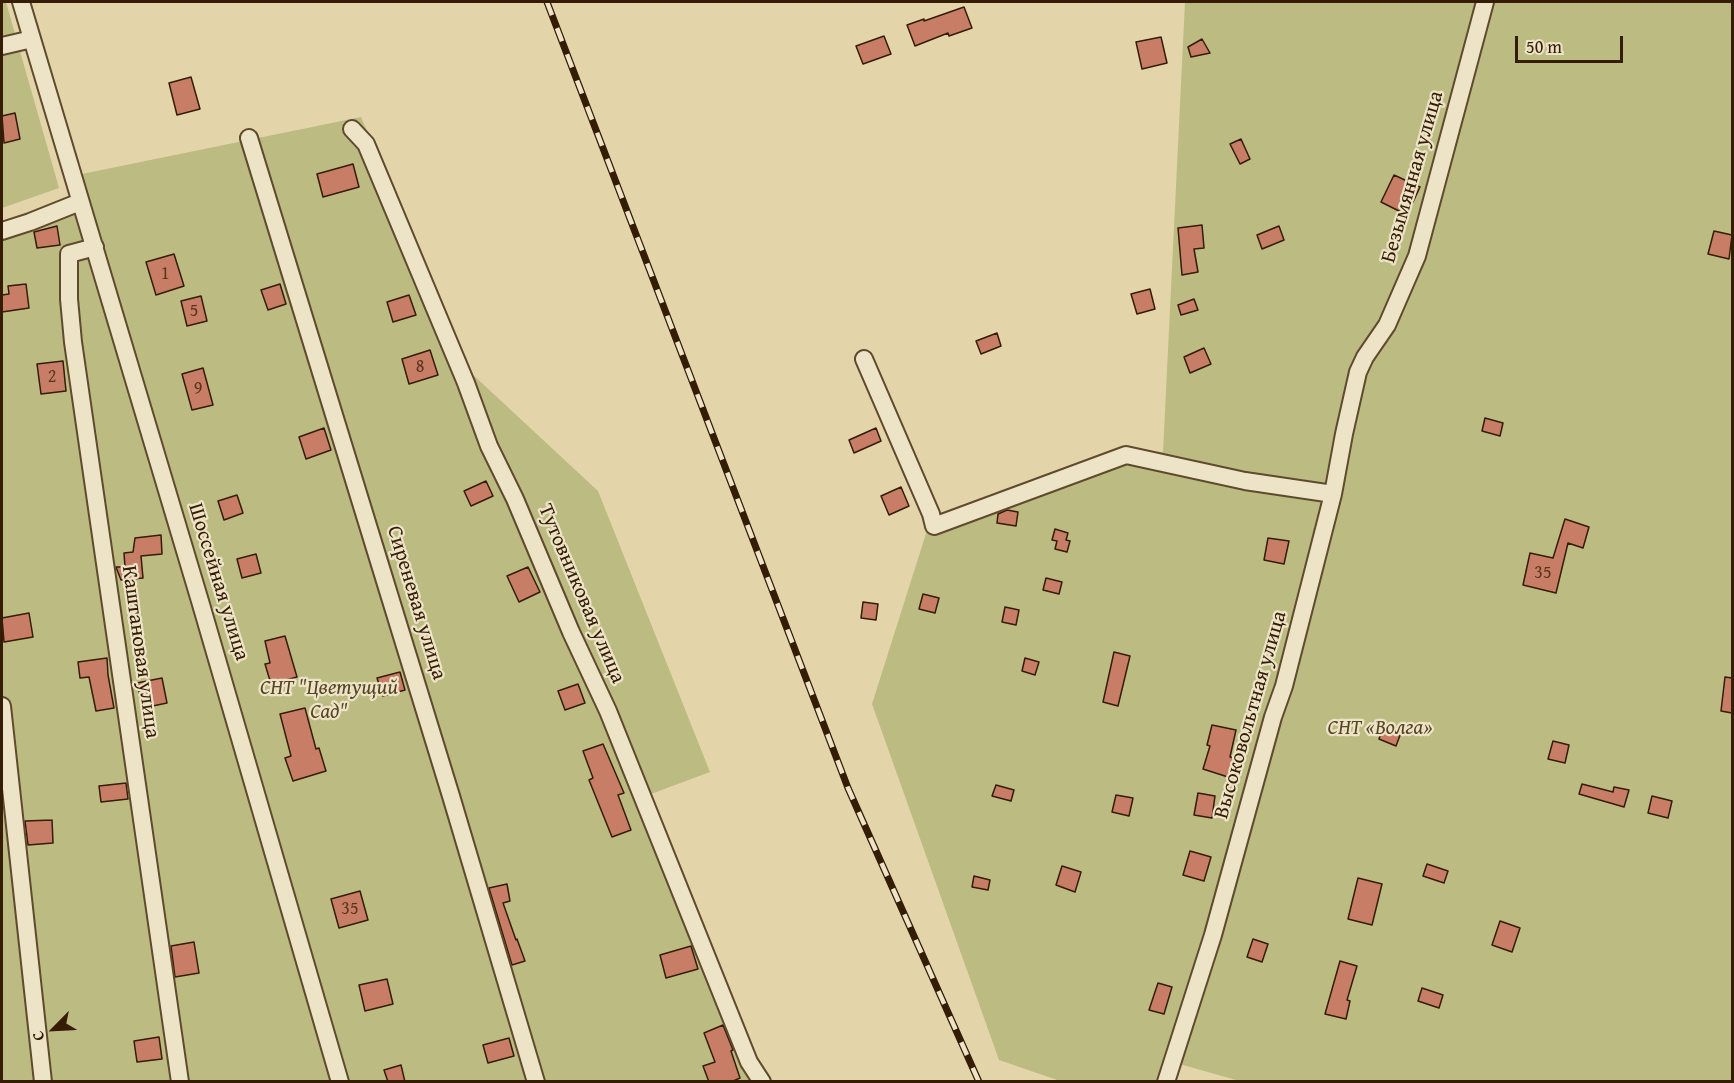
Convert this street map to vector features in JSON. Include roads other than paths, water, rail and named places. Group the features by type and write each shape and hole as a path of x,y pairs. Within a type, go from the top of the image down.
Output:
{"street":[{"name":"Шоссейная улица","path":"21,2 340,1082"},
{"name":"Безымянная улица","path":"1365,357 1387,325 1417,256 1485,2"},
{"path":"2,46 32,39"},
{"name":"Тутовниковая улица","path":"352,129 366,144 489,446 515,499 571,632 608,711 749,1062 762,1082"},
{"name":"Сиреневая улица","path":"249,138 451,796 536,1082"},
{"path":"2,231 80,202"},
{"name":"Каштановая улица","path":"95,247 69,254 69,299 73,342 180,1082"},
{"name":"Высоковольтная улица","path":"1166,1082 1213,935 1273,717 1284,686 1333,494 1354,385 1365,357"},
{"path":"864,359 931,514 934,526 1063,479 1107,460 1126,455 1291,490 1333,494"},
{"path":"2,706 43,1082"}],"railway":[{"path":"547,2 848,788 979,1082"}],"park label":[{"name":"СНТ \"Цветущий Сад\"","path":"329,701"},
{"name":"СНТ «Волга»","path":"1380,729"}]}
